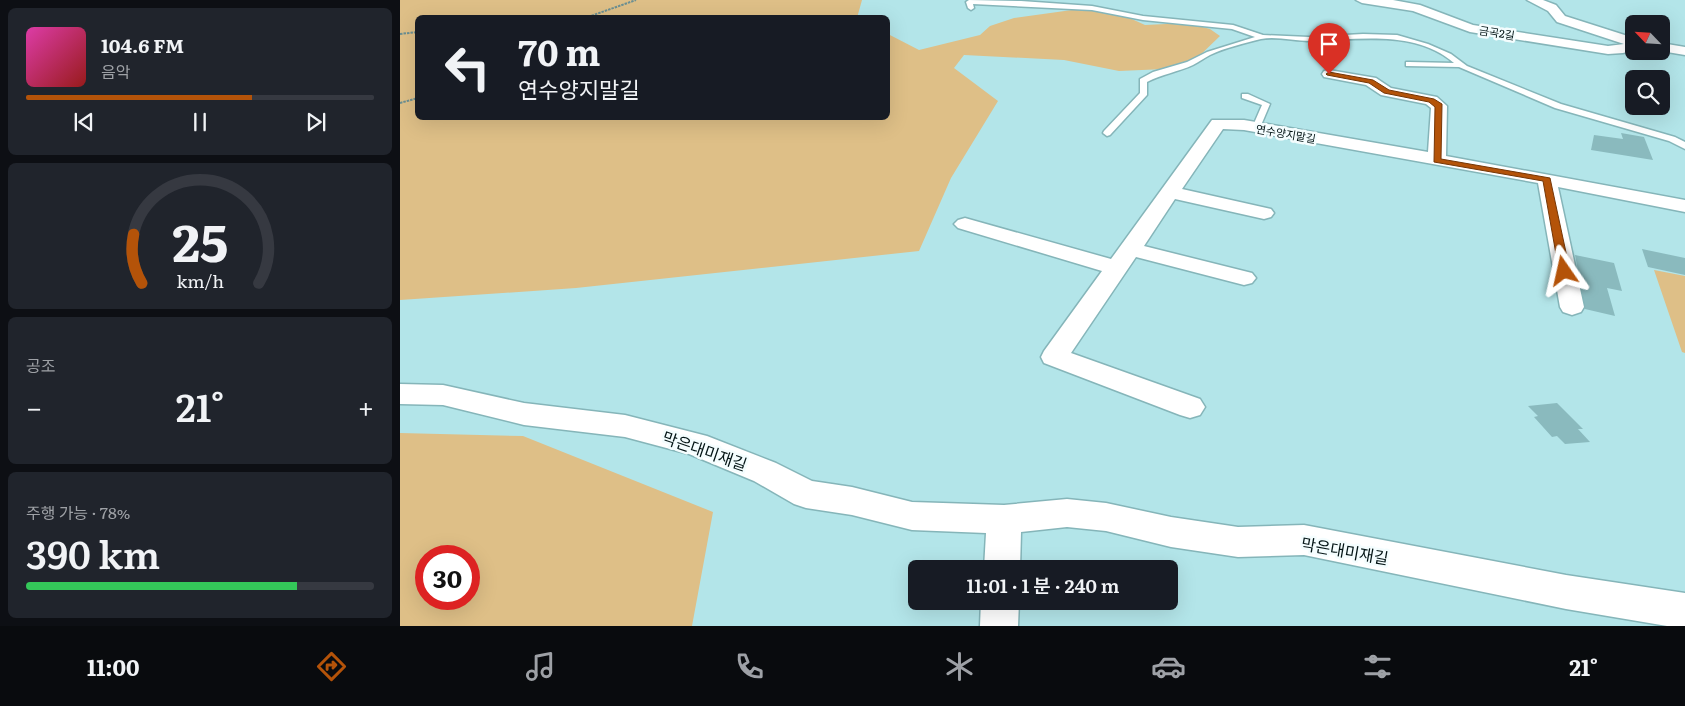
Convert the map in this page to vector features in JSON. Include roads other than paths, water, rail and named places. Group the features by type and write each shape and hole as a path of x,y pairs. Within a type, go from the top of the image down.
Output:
{"street":[{"name":"금곡2길","path":"1362,0 1416,8 1470,28 1608,50 1625,48"},
{"name":"금곡2길","path":"1533,0 1552,8 1561,19 1625,41"},
{"path":"1670,48 1685,51"},
{"path":"1329,74 1371,81 1386,92 1431,100 1439,106 1437,160"},
{"name":"연수양지말길","path":"1190,407 1054,357 1218,124 1256,128 1547,179 1685,206"},
{"path":"1547,179 1572,308"},
{"path":"1169,192 1264,213"},
{"path":"965,224 1117,268"},
{"path":"1131,249 1244,278"},
{"name":"막은대미재길","path":"400,394 443,394 524,414 625,426 696,444 765,472 806,494 852,501 912,516 1004,519 1067,513 1106,517 1171,532 1238,542 1304,540 1566,592 1685,611"},
{"path":"1002,560 1004,519"},
{"path":"999,626 1000,610"}],"lane":[{"path":"971,8 969,2 1021,3 1092,8 1143,18 1233,27 1262,36 1309,39 1363,36 1397,37 1426,45 1449,55 1464,68 1558,106 1672,139 1685,146"},
{"path":"1107,133 1144,93 1143,81 1156,74 1190,64 1209,53 1262,36"},
{"path":"1409,64 1460,65"},
{"path":"1245,96 1266,104 1256,128"}]}
